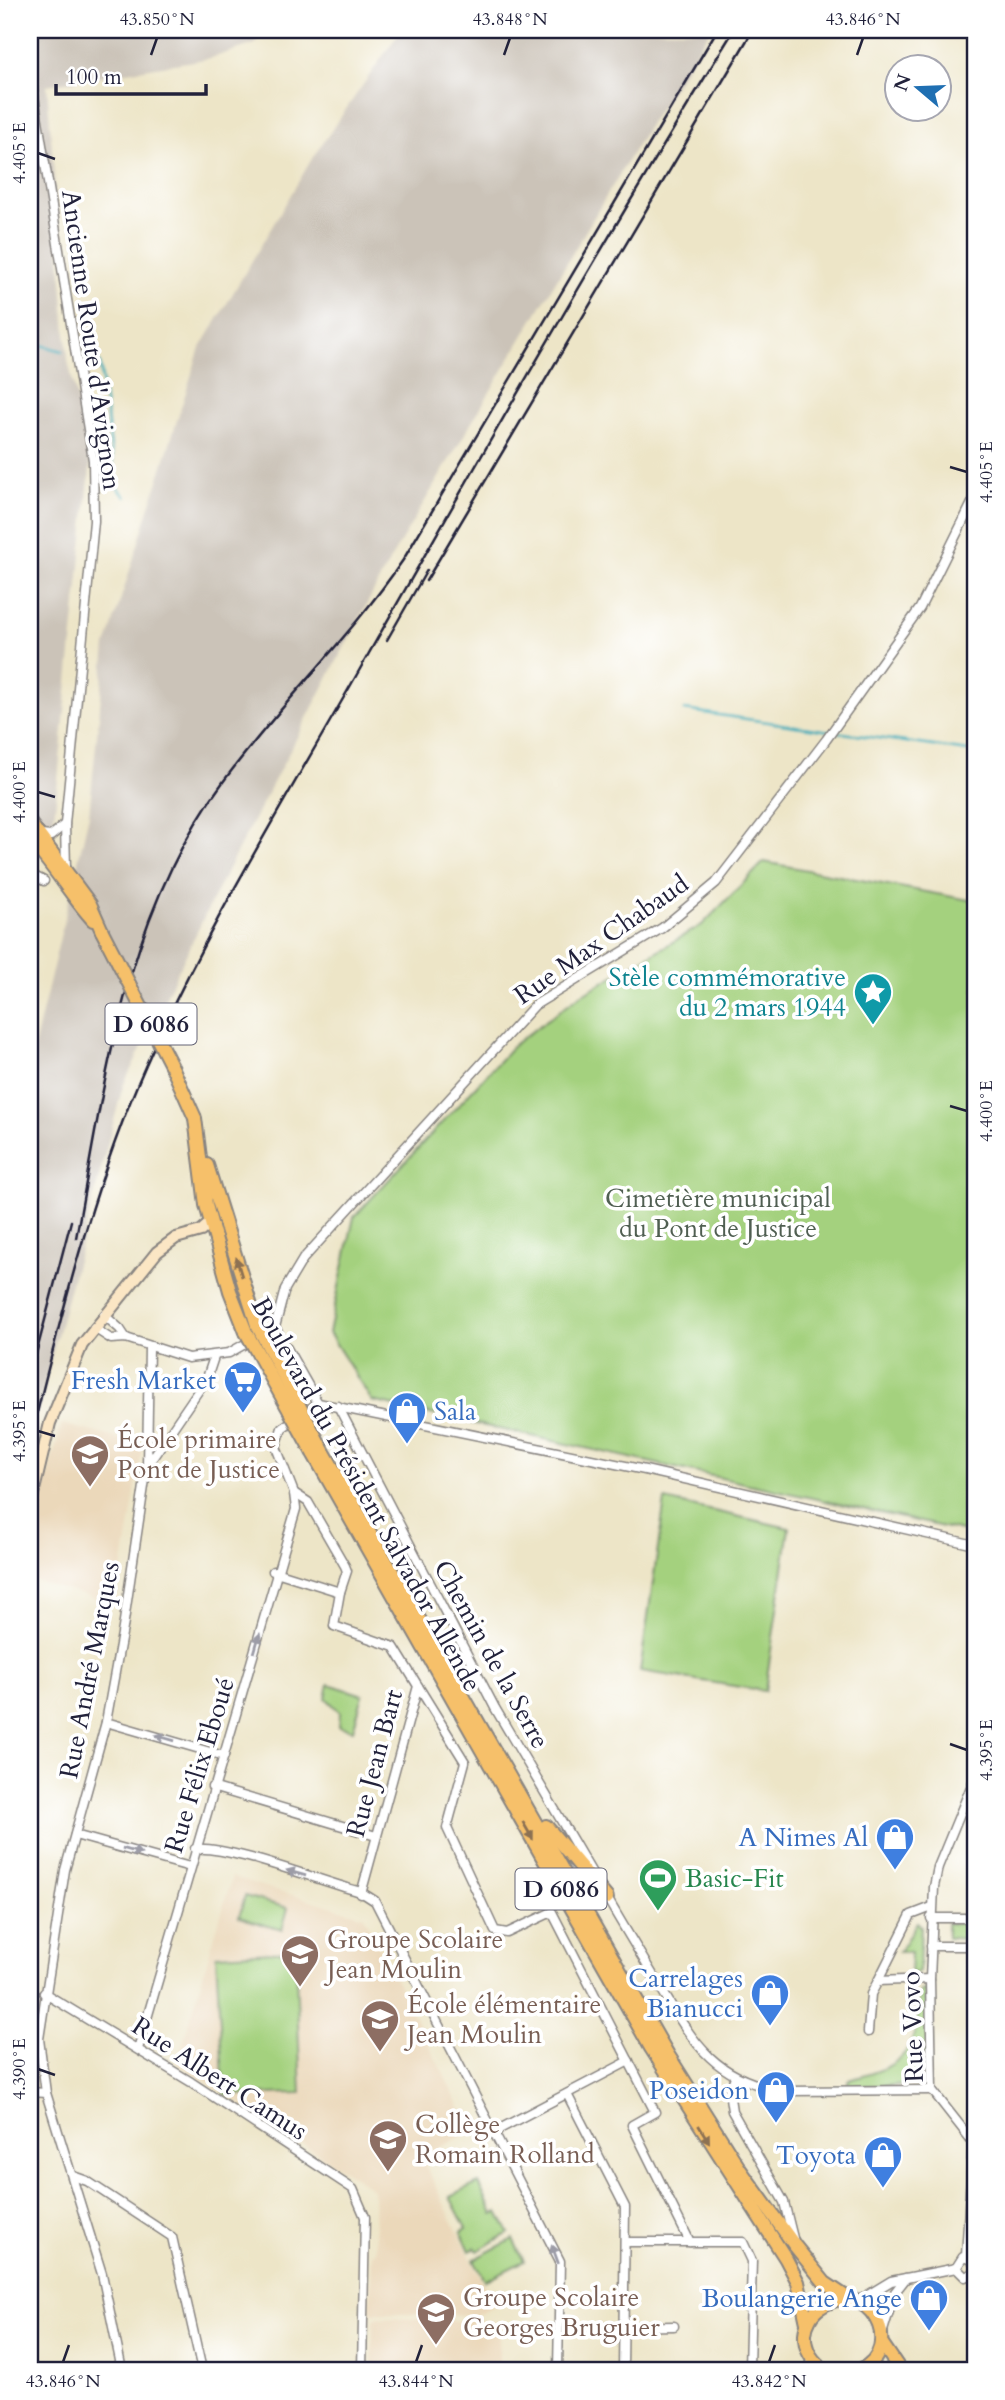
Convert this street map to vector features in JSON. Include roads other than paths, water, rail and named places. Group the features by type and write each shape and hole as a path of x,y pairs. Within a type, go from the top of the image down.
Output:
{"main road":[{"name":"D 6086","path":"30,823 35,837 79,905 102,931"},
{"name":"D 6086","path":"35,837 66,869 90,904 173,1069 194,1118"},
{"name":"Boulevard du Président Salvador Allende","path":"194,1118 251,1328"},
{"name":"Boulevard du Président Salvador Allende","path":"194,1118 211,1223 230,1291 652,2048 798,2281 807,2323 807,2348 811,2365"},
{"path":"30,1507 50,1423 69,1373 94,1328 162,1247 176,1238 201,1231 221,1210"},
{"name":"Boulevard du Président Salvador Allende","path":"317,1450 525,1802 668,2055 741,2171 794,2246 825,2283 870,2310 878,2322 881,2340"},
{"path":"525,1802 607,1898"},
{"path":"807,2323 817,2309 832,2300 854,2300"},
{"path":"860,2370 876,2356 881,2340"},
{"path":"881,2340 900,2370"},
{"path":"811,2365 826,2370"}],"street":[{"name":"Ancienne Route d'Avignon","path":"30,71 33,115 93,460 94,521 65,824 66,869"},
{"name":"Rue Max Chabaud","path":"275,1327 285,1290 303,1259 535,1005 662,928 691,906 740,855 766,814 827,738 920,608 975,498"},
{"path":"35,837 51,836 65,824"},
{"path":"30,874 44,881"},
{"path":"104,1315 126,1338 188,1358 214,1357 229,1353 275,1327 318,1403"},
{"path":"94,1328 111,1339 126,1338"},
{"name":"Rue André Marques","path":"122,2370 102,2274 46,2093 39,2039 44,1993 75,1835 106,1722 147,1466 149,1347"},
{"path":"147,1466 207,1378 214,1357"},
{"path":"275,1572 341,1592 347,1571 308,1502 294,1493 276,1447 282,1428 318,1403 625,1465 975,1545"},
{"name":"Chemin de la Serre","path":"338,1406 495,1708 697,2046 735,2077 764,2088 786,2091 932,2090"},
{"path":"149,1436 163,1439"},
{"name":"Rue Félix Eboué","path":"138,2049 275,1572 296,1509 294,1493"},
{"name":"Rue Jean Bart","path":"341,1592 334,1626 394,1647 418,1686 361,1894"},
{"path":"418,1686 464,1762 447,1828 495,1931 507,1933 552,1912 654,2112 632,2125 690,2242"},
{"path":"106,1722 224,1756"},
{"name":"Rue Vovo","path":"966,2256 973,2142 932,2090 930,1946 938,1867 975,1777"},
{"path":"214,1787 376,1836"},
{"path":"75,1835 190,1867"},
{"path":"195,1849 207,1847 361,1894 375,1901 560,2261 558,2370"},
{"path":"868,2032 871,1994 911,1915 932,1907"},
{"path":"931,1918 975,1918"},
{"path":"930,1946 975,1946"},
{"path":"878,1982 930,1979"},
{"name":"Rue Albert Camus","path":"44,1993 138,2049 353,2189 365,2217 362,2370"},
{"path":"493,2133 629,2060"},
{"path":"735,2077 729,2091 732,2111 784,2202 794,2246"},
{"path":"30,2092 46,2093"},
{"path":"566,2094 625,2207 623,2370"},
{"path":"73,2176 88,2181 172,2237 202,2370"},
{"path":"625,2242 743,2242 752,2261 749,2368"},
{"path":"956,2268 960,2259 966,2256 975,2261"},
{"path":"956,2268 965,2277 975,2273"},
{"path":"854,2300 891,2281 956,2268"},
{"path":"881,2340 895,2292 906,2277"},
{"path":"571,2328 674,2326"}],"waterway":[{"path":"30,342 63,351"},
{"path":"96,357 100,364 116,486 126,497"},
{"path":"684,710 830,731"},
{"path":"836,732 975,752"}],"railway":[{"path":"76,1238 97,1119 124,1001 141,943 163,887 190,833 223,782 360,617 403,560 717,30"},
{"path":"30,1441 65,1305 105,1170 162,1029 243,873 498,428 734,30"},
{"path":"426,581 753,30"},
{"path":"387,640 427,570"},
{"path":"30,1377 71,1221"}],"place":[{"name":"Stèle commémorative du 2 mars 1944","path":"873,1026"},
{"name":"Fresh Market","path":"243,1414"},
{"name":"Sala","path":"407,1445"},
{"name":"École primaire Pont de Justice","path":"90,1488"},
{"name":"A Nimes Al","path":"895,1871"},
{"name":"Basic-Fit","path":"658,1912"},
{"name":"Groupe Scolaire Jean Moulin","path":"300,1988"},
{"name":"Carrelages Bianucci","path":"770,2027"},
{"name":"École élémentaire Jean Moulin","path":"380,2053"},
{"name":"Poseidon","path":"776,2124"},
{"name":"Collège Romain Rolland","path":"388,2173"},
{"name":"Toyota","path":"883,2189"},
{"name":"Boulangerie Ange","path":"929,2332"},
{"name":"Groupe Scolaire Georges Bruguier","path":"436,2346"}],"park label":[{"name":"Cimetière municipal du Pont de Justice","path":"718,1213"}]}
